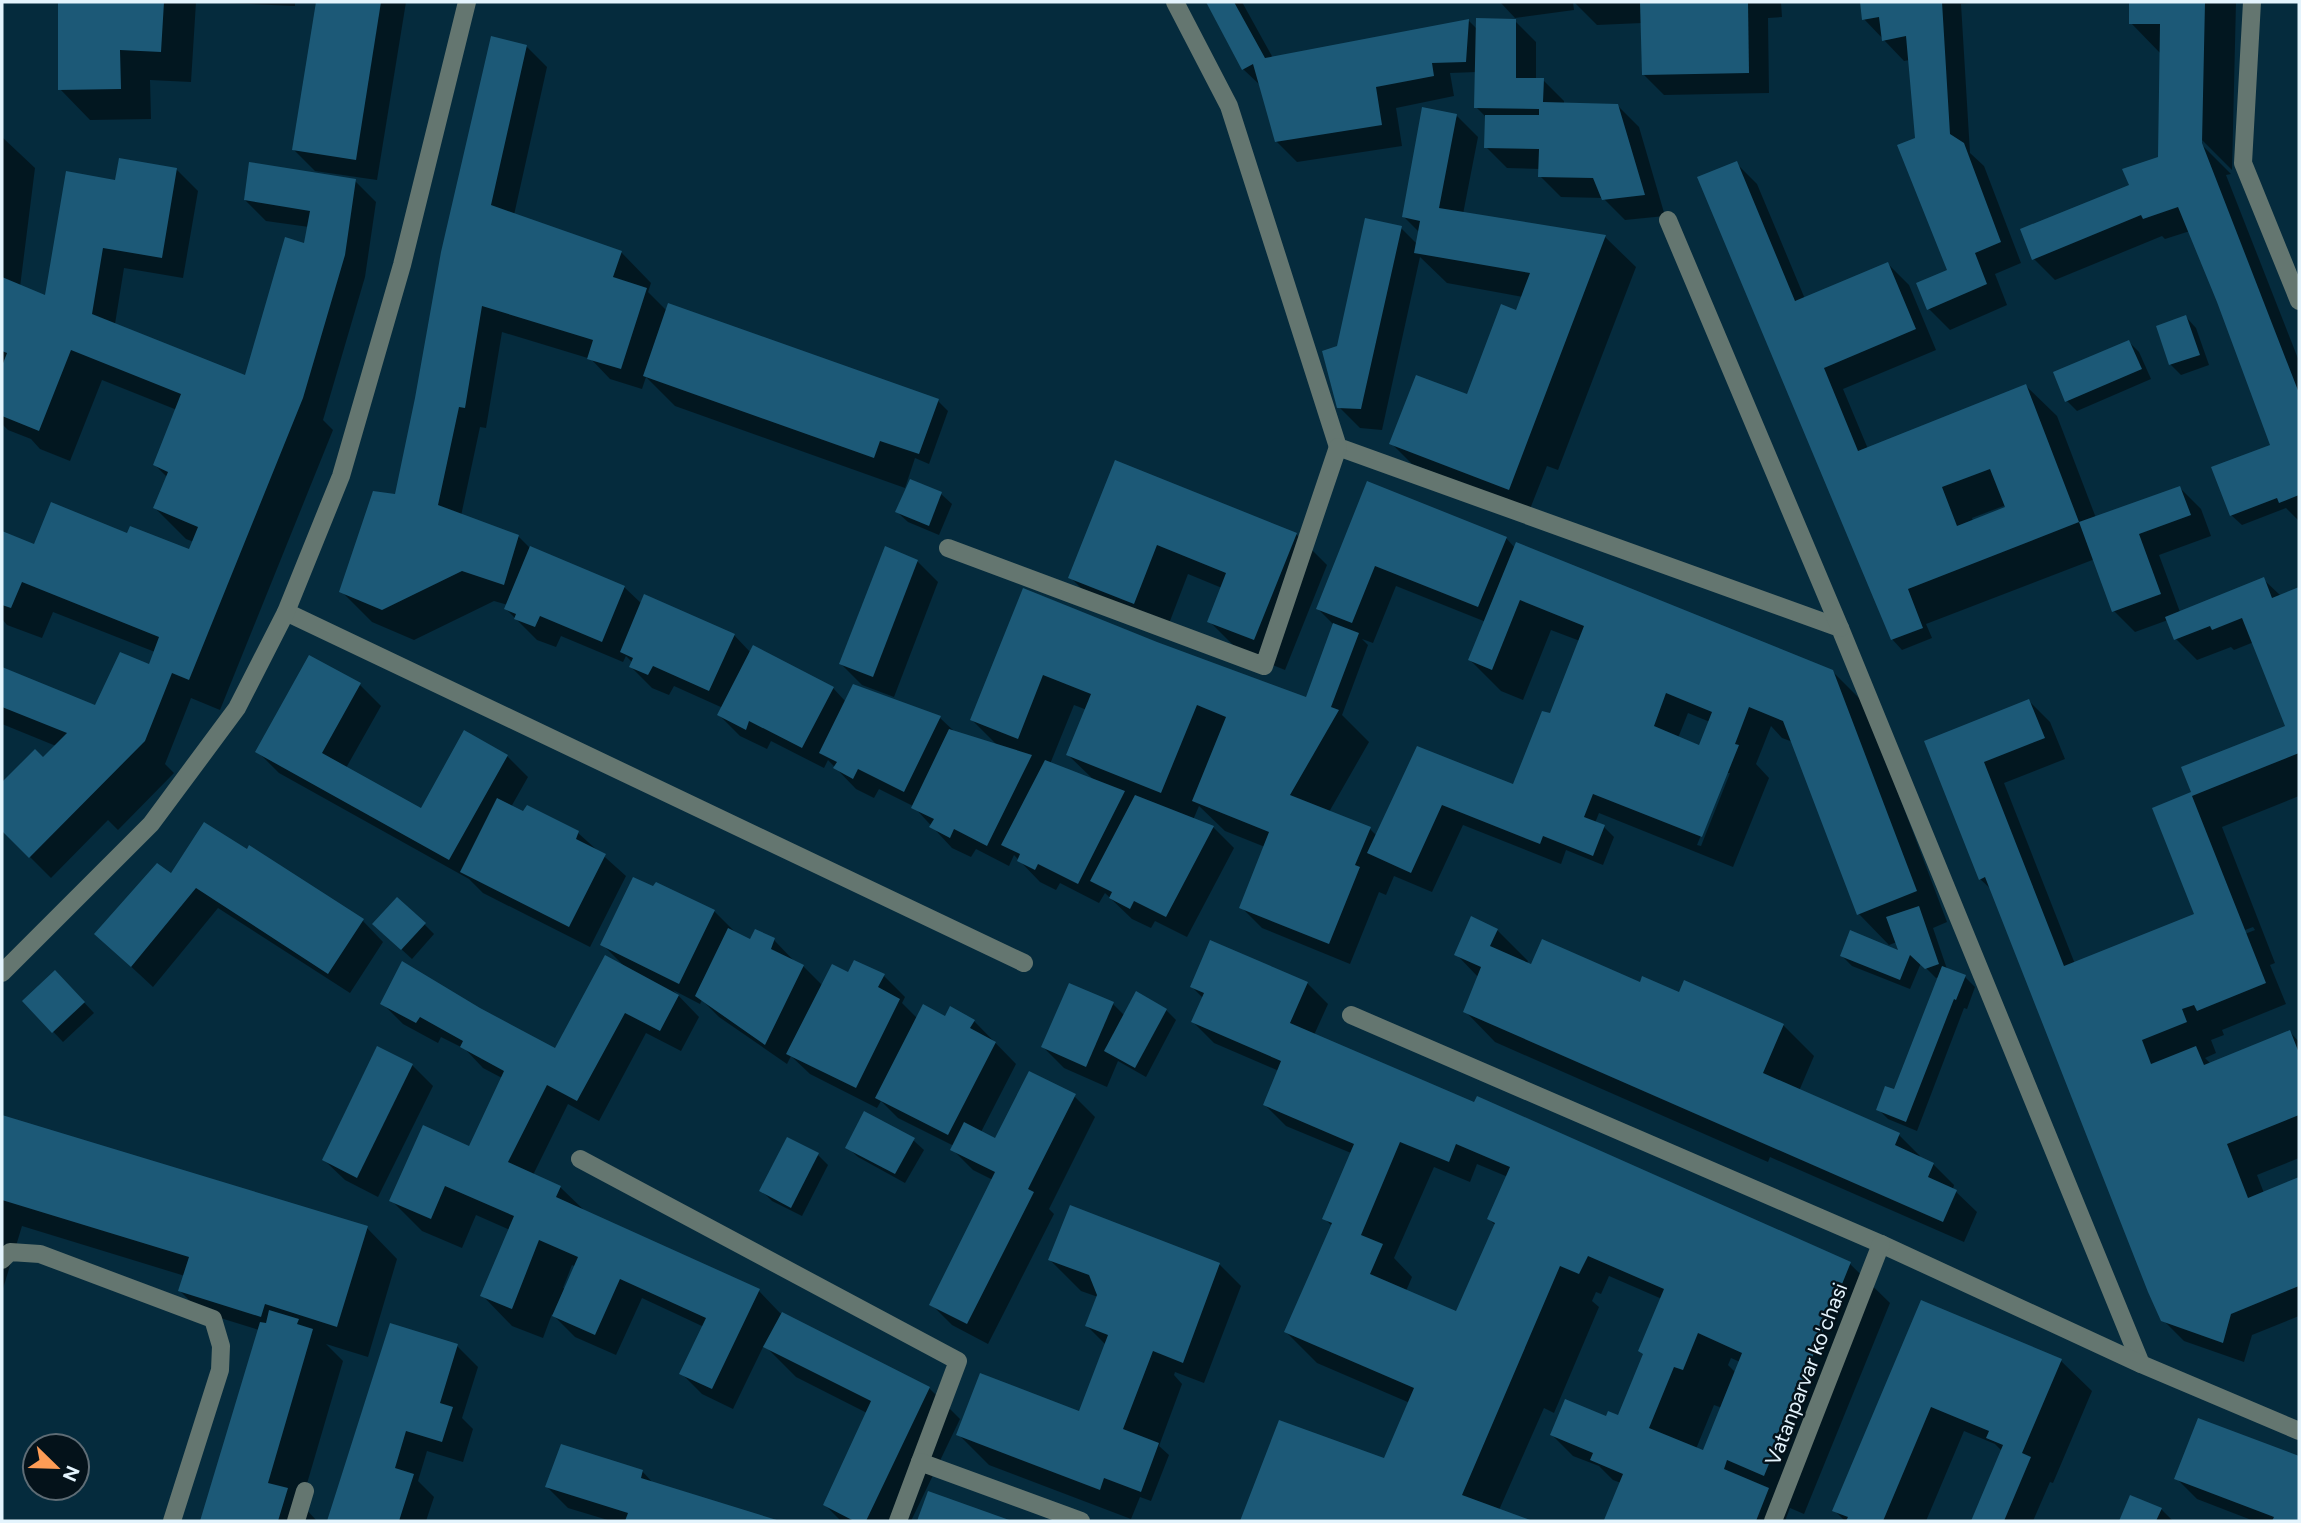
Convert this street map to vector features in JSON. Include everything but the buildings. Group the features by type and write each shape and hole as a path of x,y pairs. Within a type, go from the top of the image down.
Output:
{"street":[{"path":"2,974 151,824 237,708 286,612 341,477 401,265 467,2"},
{"path":"948,548 1264,666 1338,447 1229,106 1175,2"},
{"path":"2252,2 2243,163 2299,301"},
{"path":"1668,220 1840,628 2141,1364"},
{"path":"1338,447 1840,628"},
{"path":"286,612 1024,963"},
{"path":"1351,1015 1881,1244 2141,1364 2299,1431"},
{"path":"580,1159 958,1361 898,1521"},
{"name":"Vatanparvar ko'chasi","path":"1773,1521 1881,1244"},
{"path":"2,1260 10,1252 40,1254 213,1319 221,1346 220,1370 172,1521"},
{"path":"920,1462 1081,1521"},
{"path":"296,1521 305,1491"}]}
